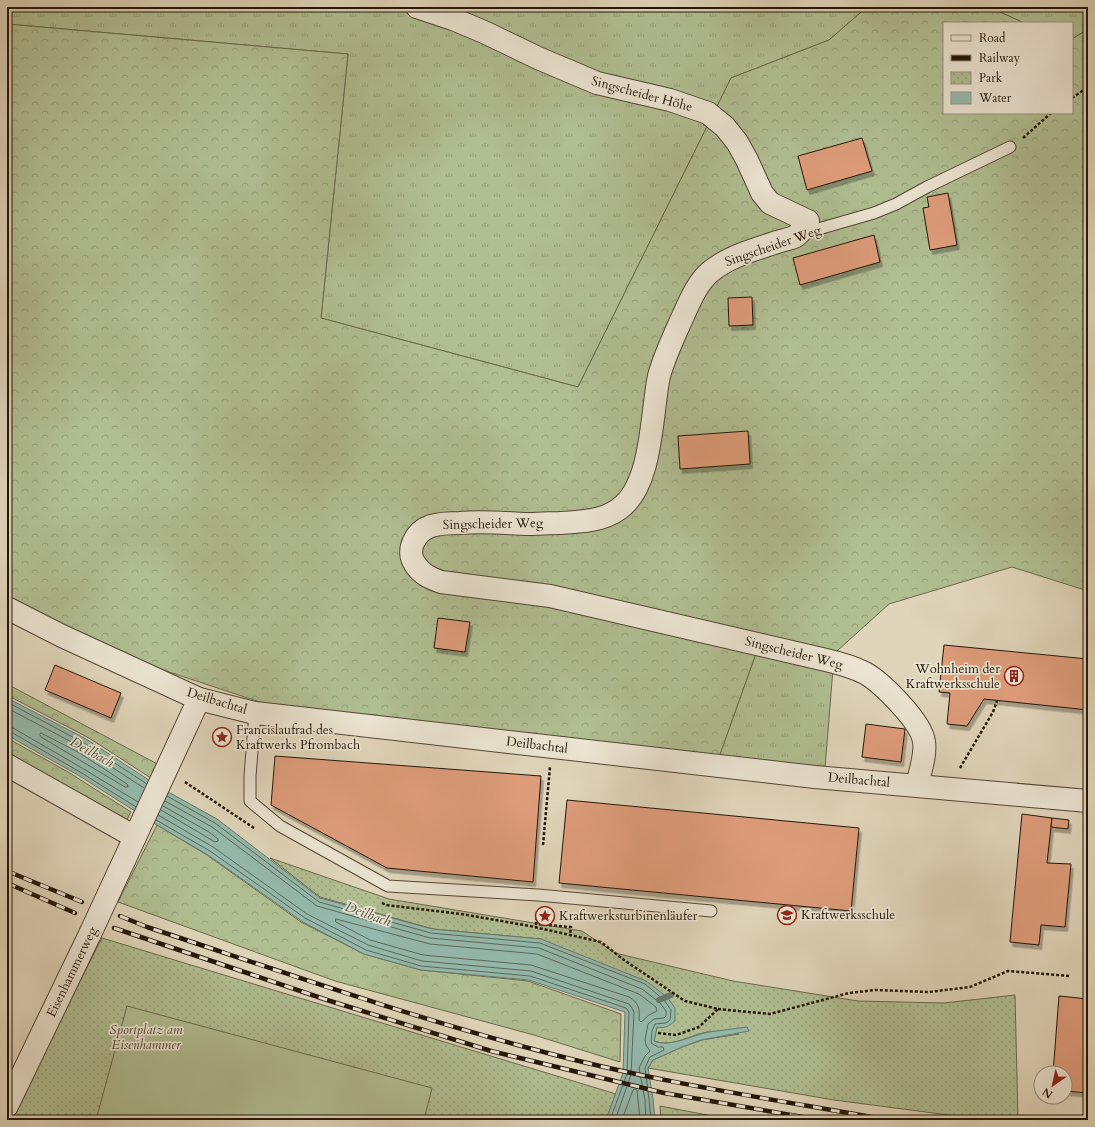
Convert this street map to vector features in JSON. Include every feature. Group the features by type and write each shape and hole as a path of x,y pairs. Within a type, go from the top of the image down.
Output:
{"street":[{"name":"Singscheider Höhe","path":"417,7 453,19 484,32 538,58 596,83 670,100 708,113 725,127 737,142 762,193 770,203 808,221 796,236"},
{"name":"Singscheider Weg","path":"796,236 732,257 709,272 694,292 660,374 650,443 641,480 633,495 620,509 602,517 583,522 526,524 475,522 439,524 425,529 415,539 410,553 413,562 419,571 441,582 550,596 826,660 864,672 879,682 891,694 920,730 924,742 922,764 917,785"},
{"name":"Deilbachtal","path":"7,608 62,636 199,699 255,713 815,776 1088,801"},
{"name":"Eisenhammerweg","path":"7,1106 90,934 199,699"},
{"path":"7,765 138,830"}],"lane":[{"name":"Singscheider Weg","path":"796,236 874,213 896,204 926,187 1010,147"},
{"path":"255,713 250,776 250,802 280,826 388,886 538,895 712,911"}],"path":[{"path":"1073,97 1088,87"},
{"path":"1010,147 1026,137 1050,114"},
{"path":"948,788 993,712 997,701"},
{"path":"543,844 548,786"},
{"path":"538,895 536,924 571,927 570,935"},
{"path":"624,960 685,1002 718,1009 770,1014 849,993 875,990 929,992 970,987 1008,971 1070,976"},
{"path":"658,1033 676,1035 699,1027 718,1009"}],"green space":[{"path":"7,7 867,7 829,40 731,78 578,387 321,318 348,54 7,24"},
{"path":"867,7 989,7 1022,22 943,22 943,114 1073,114 1073,38 1088,29 1088,591 1012,567 889,604 827,660 759,645 719,757 532,734 272,706 154,667 7,598 7,24 348,54 321,318 578,387 731,78 829,40"},
{"path":"989,7 1088,7 1088,29 1073,38 1073,22 1022,22"},
{"path":"759,645 833,669 825,768 719,757"},
{"path":"7,684 163,767 157,782 89,738 7,695"},
{"path":"7,738 68,772 131,812 121,831 7,755"},
{"path":"157,825 207,855 301,922 364,954 421,970 528,981 621,1014 620,1062 534,1035 335,981 118,902"},
{"path":"270,858 389,899 582,931 615,953 733,981 858,1001 944,1003 1015,995 1018,1120 987,1120 834,1100 648,1068 653,1060 682,1047 702,1040 739,1034 707,1032 674,1042 661,1043 654,1041 657,1027 541,939 433,929 320,897"},
{"name":"Sportplatz am Eisenhammer","path":"102,938 616,1094 606,1120 9,1120"},
{"path":"127,1006 432,1088 424,1120 96,1120"},
{"path":"660,1106 734,1120 661,1120"}],"water":[{"name":"Deilbach","path":"7,698 86,739 161,788 217,819 320,898 432,929 541,939 646,981 667,997 675,1008 675,1021 666,1027 657,1027 654,1041 660,1043 674,1042 709,1032 747,1027 749,1031 701,1040 653,1060 648,1068 655,1120 606,1120 623,1073 625,1012 529,980 421,970 364,954 303,922 208,855 78,775 7,735"}],"building":[{"path":"862,138 872,171 807,190 798,156"},
{"path":"948,193 957,245 930,250 923,208 929,207 927,197"},
{"path":"874,235 880,262 800,285 793,258"},
{"path":"752,297 753,325 729,326 728,298"},
{"path":"748,431 750,464 680,469 678,436"},
{"path":"438,618 470,622 465,652 434,648"},
{"name":"Wohnheim der Kraftwerksschule","path":"944,645 1088,659 1088,710 984,699 967,726 947,724 950,693 939,692"},
{"path":"55,665 121,693 111,718 45,690"},
{"path":"866,724 905,729 901,762 862,757"},
{"path":"275,756 541,776 533,882 387,868 271,805"},
{"name":"Kraftwerksschule","path":"567,800 859,828 851,911 559,883"},
{"path":"1022,814 1052,818 1047,863 1071,864 1065,927 1041,925 1039,945 1010,942"},
{"path":"1052,818 1069,820 1068,829 1051,827"},
{"path":"1059,996 1088,999 1088,1093 1073,1092 1073,1065 1054,1065"}],"waterway":[{"path":"659,1000 671,995"}],"railway":[{"path":"7,871 82,902"},
{"path":"7,883 75,913"},
{"path":"120,916 147,927 342,992 441,1023 540,1051 670,1081 888,1120"},
{"path":"114,928 327,1000 491,1051 664,1093 820,1120"}],"place":[{"name":"Wohnheim der Kraftwerksschule","path":"1014,676"},
{"name":"Francislaufrad des Kraftwerks Pfrombach","path":"222,737"},
{"name":"Kraftwerksschule","path":"787,915"},
{"name":"Kraftwerksturbinenläufer","path":"545,916"}]}
